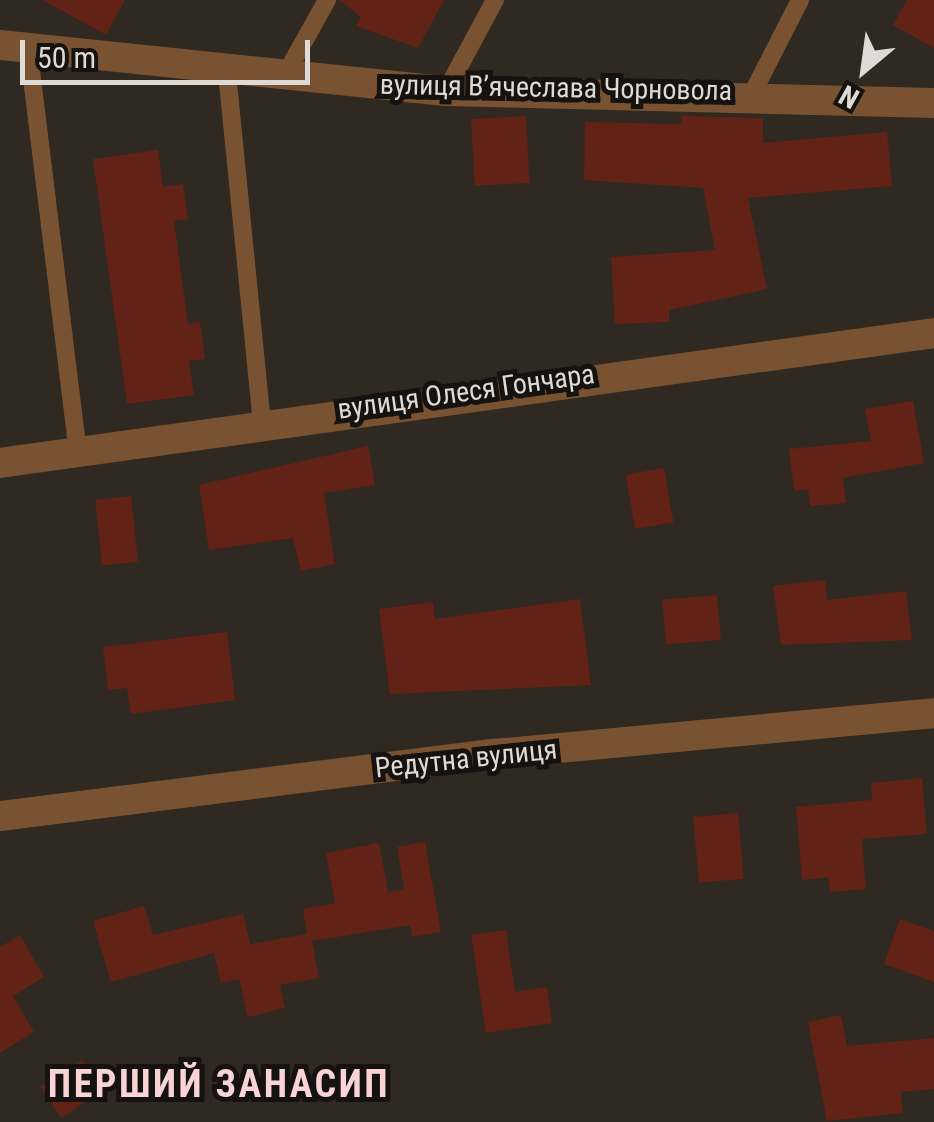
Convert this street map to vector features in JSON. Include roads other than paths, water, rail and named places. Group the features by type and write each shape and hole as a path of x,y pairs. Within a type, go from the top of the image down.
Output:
{"street":[{"name":"вулиця Вʼячеслава Чорновола","path":"14,46 227,73 446,91 753,92 934,103"},
{"name":"вулиця Олеся Гончара","path":"0,464 262,421 934,333"},
{"name":"Редутна вулиця","path":"0,816 494,754 934,713"}],"lane":[{"path":"284,77 327,0"},
{"path":"446,91 495,0"},
{"path":"753,92 800,0"},
{"path":"14,46 78,451"},
{"path":"227,73 262,421"}],"district":[{"name":"ПЕРШИЙ ЗАНАСИП","path":"219,1085"}]}
